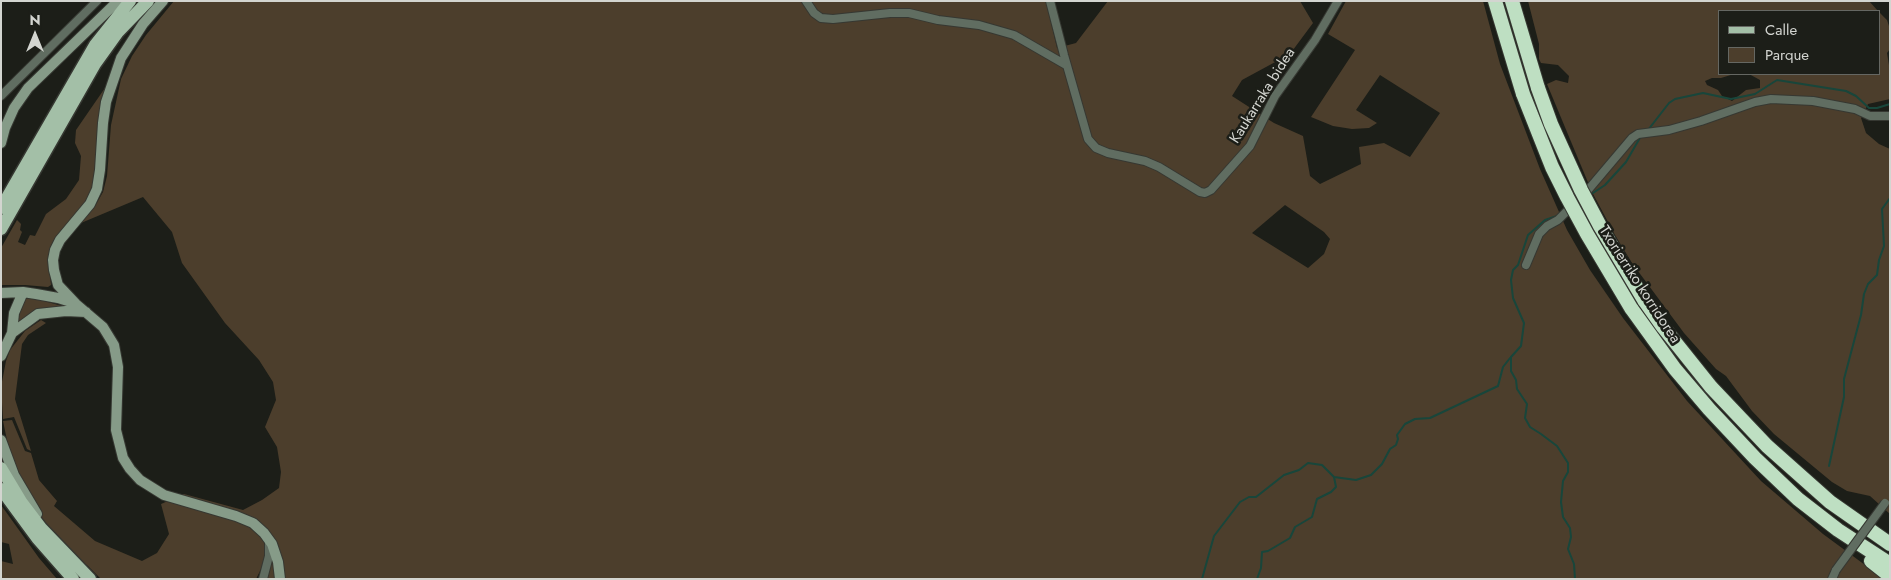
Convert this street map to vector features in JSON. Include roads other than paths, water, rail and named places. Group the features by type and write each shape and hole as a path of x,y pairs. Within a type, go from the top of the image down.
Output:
{"highway":[{"name":"Txorierriko korridorea","path":"1495,1 1523,94 1549,160 1586,234 1631,308 1675,369 1709,409 1774,476 1838,530 1890,564"},
{"name":"Txorierriko korridorea","path":"1512,1 1538,88 1563,152 1600,226 1644,300 1721,399 1767,446 1830,502 1890,544"},
{"path":"1838,530 1867,558 1890,576"}],"main road":[{"path":"1,208 96,45 130,1"},
{"path":"1,229 100,56 123,26 148,1"},
{"path":"1,468 22,504 41,528 90,579"},
{"path":"1,489 36,538 73,579"}],"street":[{"path":"1,96 98,1"},
{"path":"1,143 14,108 28,88 118,1"},
{"path":"164,1 132,39 121,58 110,86 102,123 99,182 90,204 66,232 55,250 53,260 58,285 76,304 103,327 110,337 118,367 116,430 123,458 130,469 140,480 164,495 236,516 253,523 269,538 277,557 280,579"},
{"path":"806,1 814,13 822,18 833,19 909,13 938,20 979,25 1014,35 1066,65"},
{"name":"Kaukarraka bidea","path":"1050,1 1066,65 1088,139 1096,148 1108,153 1159,166 1206,194 1212,190 1250,146 1276,96 1315,40 1338,1"},
{"path":"1526,265 1539,234 1547,226 1558,220 1588,190 1623,148 1638,134 1669,130 1755,102 1771,99 1813,101 1855,109 1870,116 1890,116"},
{"path":"44,295 56,290 58,285"},
{"path":"1,293 23,292 44,295 76,304"},
{"path":"1,356 12,333 14,313 23,292"},
{"path":"1,293 10,304 14,313"},
{"path":"12,333 38,314 66,311 86,312"},
{"path":"1,440 14,475 28,501 62,550"},
{"path":"1832,579 1836,570 1888,501"},
{"path":"269,538 270,556 263,578 276,579"}],"waterway":[{"path":"1648,130 1669,103 1675,99 1703,93 1731,99 1755,94 1777,80 1846,91 1856,96 1869,108 1890,104"},
{"path":"1593,193 1605,185 1626,162 1641,136"},
{"path":"1829,466 1844,397 1844,379 1861,315 1864,294 1868,284 1877,275 1879,260 1884,246 1882,209 1890,198"},
{"path":"1557,216 1545,220 1528,235 1518,265 1513,270 1511,280 1513,298 1524,323 1521,346 1511,357 1511,371 1516,380 1517,389 1527,404 1525,418 1530,427 1557,446 1568,463 1568,472 1563,481 1561,502 1563,517 1570,528 1571,537 1568,549 1574,564 1575,579"},
{"path":"1257,579 1261,568 1262,552 1268,551 1290,538 1295,527 1312,517 1317,499 1331,492 1336,487 1334,477 1356,480 1371,475 1382,464 1390,449 1396,445 1397,435 1405,424 1415,419 1430,418 1498,386 1503,367 1510,358"},
{"path":"1202,579 1214,536 1240,502 1249,497 1256,497 1284,475 1299,470 1308,463 1322,465 1334,477"}]}
